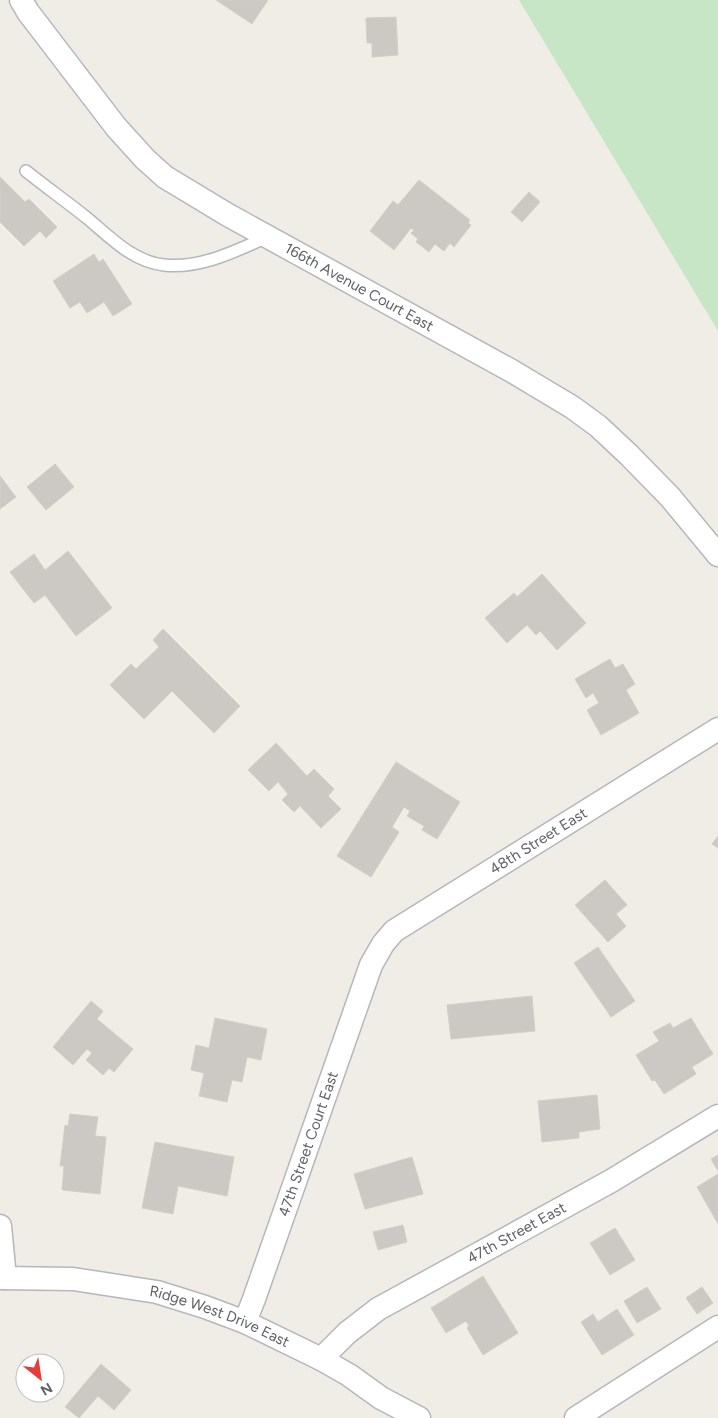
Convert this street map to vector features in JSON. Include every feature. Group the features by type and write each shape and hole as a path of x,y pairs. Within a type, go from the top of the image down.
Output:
{"street":[{"name":"166th Avenue Court East","path":"21,0 28,12 116,127 145,159 165,176 228,215 510,370 572,407 598,426 629,455 670,497 718,555"},
{"name":"48th Street East","path":"371,965 383,944 394,931 718,729"},
{"name":"47th Street Court East","path":"245,1322 371,965"},
{"name":"47th Street East","path":"321,1359 347,1333 378,1309 611,1181 718,1116"},
{"path":"0,1226 3,1278"},
{"name":"Ridge West Drive East","path":"3,1278 73,1279 157,1292 205,1307 245,1322 321,1359 349,1375 381,1398 419,1418"},
{"path":"576,1418 718,1327"}],"lane":[{"path":"26,171 119,245 139,258 164,265 190,265 241,249 267,236"}],"green space":[{"path":"519,0 718,0 718,331"}],"building":[{"path":"216,0 268,0 252,24"},
{"path":"396,17 398,55 372,57 372,43 367,43 366,18"},
{"path":"0,177 25,202 29,199 57,227 46,238 40,231 24,246 0,222"},
{"path":"419,180 470,220 468,223 471,225 454,247 450,243 444,251 435,244 429,252 416,242 418,239 411,233 414,230 411,228 394,250 370,231 393,201 398,205"},
{"path":"529,192 540,202 522,222 511,212"},
{"path":"94,254 99,262 103,259 132,304 113,316 104,302 87,313 80,302 70,308 53,281"},
{"path":"55,464 74,487 46,510 27,487"},
{"path":"0,476 16,497 0,509"},
{"path":"68,551 112,608 76,636 45,595 34,603 10,572 34,554 45,570"},
{"path":"542,574 586,623 557,650 540,631 536,635 527,625 507,643 485,618 514,593 517,597"},
{"path":"163,629 240,706 214,733 172,691 144,719 110,685 131,664 136,669 159,647 153,640"},
{"path":"610,659 615,668 623,664 635,684 626,690 639,713 601,735 587,710 599,703 593,693 586,698 575,679"},
{"path":"276,743 307,776 314,769 334,789 328,796 341,809 321,828 300,806 294,812 282,800 288,794 278,782 269,791 248,770"},
{"path":"396,762 460,802 437,839 422,830 424,826 407,816 410,811 404,807 392,827 399,832 371,877 337,856"},
{"path":"718,836 718,848 712,844"},
{"path":"605,880 627,905 616,914 626,926 608,942 575,905"},
{"path":"598,947 635,1001 611,1017 574,963"},
{"path":"532,996 535,1031 451,1039 447,1005"},
{"path":"91,1001 103,1011 97,1019 133,1049 114,1072 109,1068 103,1075 86,1060 92,1053 87,1049 73,1065 53,1047"},
{"path":"215,1018 267,1029 261,1060 247,1057 242,1082 232,1080 227,1102 199,1096 204,1073 191,1070 196,1045 209,1048"},
{"path":"691,1018 713,1054 692,1067 696,1074 664,1094 655,1080 652,1081 636,1055 659,1041 653,1032 670,1023 673,1028"},
{"path":"597,1095 600,1129 579,1132 579,1138 542,1142 538,1101"},
{"path":"70,1114 98,1117 95,1136 106,1137 100,1194 62,1190 64,1166 60,1166 65,1125 68,1126"},
{"path":"155,1142 234,1157 227,1196 178,1186 173,1214 142,1208"},
{"path":"718,1155 718,1171 711,1159"},
{"path":"412,1157 423,1194 365,1209 354,1174"},
{"path":"718,1174 718,1224 697,1187"},
{"path":"403,1225 407,1242 378,1250 373,1232"},
{"path":"615,1228 635,1260 610,1275 590,1243"},
{"path":"483,1276 518,1333 483,1355 467,1328 469,1326 466,1321 446,1333 431,1308"},
{"path":"647,1287 661,1309 637,1323 624,1301"},
{"path":"702,1287 713,1303 697,1314 686,1298"},
{"path":"617,1309 634,1335 602,1355 581,1322 593,1314 598,1322"},
{"path":"101,1364 131,1390 114,1410 98,1396 79,1418 65,1407"}]}
